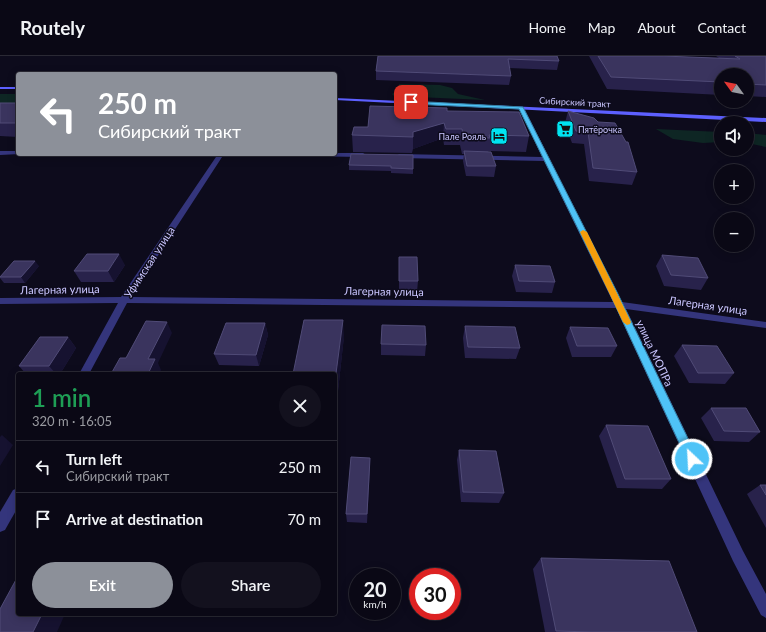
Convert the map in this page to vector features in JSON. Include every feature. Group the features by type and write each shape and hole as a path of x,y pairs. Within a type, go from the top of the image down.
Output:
{"main road":[{"path":"0,88 16,88"},
{"name":"Сибирский тракт","path":"337,99 766,120"}],"street":[{"name":"улица МОПРа","path":"521,108 619,305 735,549 766,610"},
{"path":"0,153 16,153"},
{"path":"337,155 368,155"},
{"name":"Уфимская улица","path":"85,372 124,300 220,156"},
{"path":"392,156 547,159"},
{"name":"Лагерная улица","path":"0,302 124,300 619,305 766,325"},
{"path":"0,525 16,497"}],"green space":[{"path":"399,84 440,85 452,88 458,94 485,100 394,96 392,94 400,89"},
{"path":"0,94 16,94 16,114 0,114"},
{"path":"656,129 714,132 714,142 703,143 673,139"},
{"path":"754,134 766,135 766,147 754,144"}],"building":[{"path":"378,56 557,56 559,61 508,59 511,76 376,71"},
{"path":"598,56 663,56 740,59 735,56 766,56 766,85 754,84 754,68 714,68 714,82 611,77"},
{"path":"0,103 16,103 16,123 0,123"},
{"path":"370,106 447,108 447,111 519,112 529,136 489,135 490,138 464,138 462,129 446,129 444,123 413,132 413,137 352,135 354,127 368,127"},
{"path":"568,111 594,118 598,122 615,123 626,142 628,142 637,172 593,168 588,132 576,131"},
{"path":"464,151 491,152 496,166 467,166"},
{"path":"351,154 413,155 413,169 391,168 391,166 349,165"},
{"path":"87,254 119,254 108,271 74,271"},
{"path":"662,255 698,258 708,278 671,275"},
{"path":"399,257 417,257 418,281 399,281"},
{"path":"14,261 35,261 21,277 0,277"},
{"path":"515,265 550,266 555,282 519,281"},
{"path":"304,320 343,320 336,372 293,372"},
{"path":"146,321 167,322 148,359 155,359 149,372 112,372 120,358 126,358"},
{"path":"226,323 265,323 256,355 214,354"},
{"path":"382,325 425,326 426,345 381,344"},
{"path":"465,326 515,327 520,348 468,347"},
{"path":"570,327 608,328 617,346 577,346"},
{"path":"40,337 68,337 49,366 19,366"},
{"path":"682,345 717,346 734,373 698,373"},
{"path":"711,408 746,408 760,432 724,431"},
{"path":"606,425 648,426 671,479 625,479"},
{"path":"459,450 496,451 504,493 463,492"},
{"path":"351,457 370,458 367,514 346,514"},
{"path":"760,485 766,485 766,495"},
{"path":"541,558 669,561 697,632 556,631"},
{"path":"16,580 16,616 41,616 33,632 0,632 0,609"}],"slow traffic":[{"path":"583,232 627,322"}],"place":[{"name":"Пятёрочка","path":"565,129"},
{"name":"Пале Рояль","path":"499,136"}],"route":[{"path":"411,102 521,108 613,292 692,459"}]}
